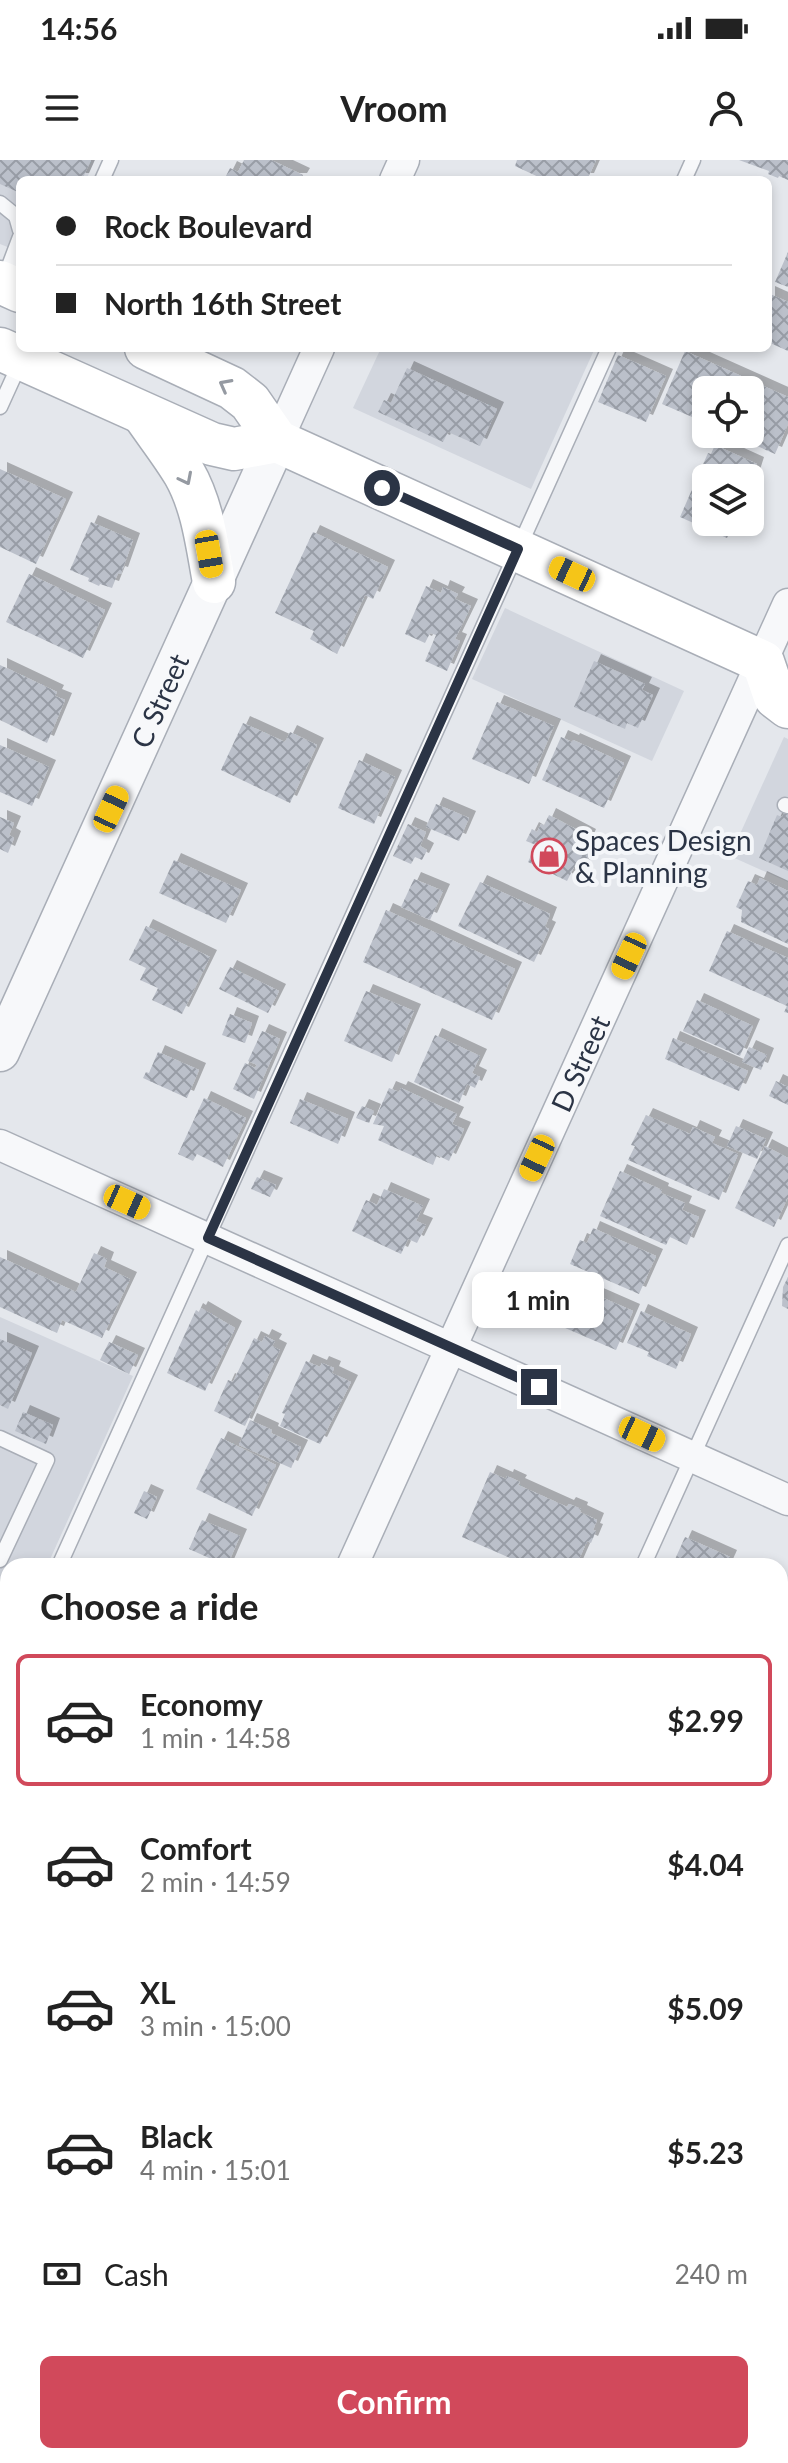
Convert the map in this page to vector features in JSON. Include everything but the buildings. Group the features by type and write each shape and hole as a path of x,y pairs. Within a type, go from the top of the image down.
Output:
{"main road":[{"path":"155,352 232,388 250,402 277,441 518,549 775,657 775,697 788,707"},
{"path":"11,354 212,444 234,449 277,441"},
{"path":"143,414 185,475 194,494 204,526 214,582"}],"street":[{"name":"C Street","path":"0,1052 317,352"},
{"name":"D Street","path":"356,1558 451,1347 775,657 788,604"},
{"path":"0,1145 788,1500"}],"lane":[{"path":"0,203 16,216"},
{"path":"8,285 16,253"},
{"path":"63,1558 607,352"},
{"path":"0,407 11,354"},
{"path":"647,1558 788,1245"},
{"path":"0,1438 47,1460 1,1558"}],"shaded area":[{"path":"0,160 95,160 88,176 16,176 16,250 0,244"},
{"path":"379,352 593,352 531,489 353,408"},
{"path":"505,608 684,691 652,761 472,679"},
{"path":"784,737 788,739 788,882 730,856"},
{"path":"0,1317 133,1376 51,1558 0,1558"}],"place":[{"name":"Spaces Design & Planning","path":"549,856"}],"route":[{"path":"382,488 518,549 208,1238 539,1387"}]}
